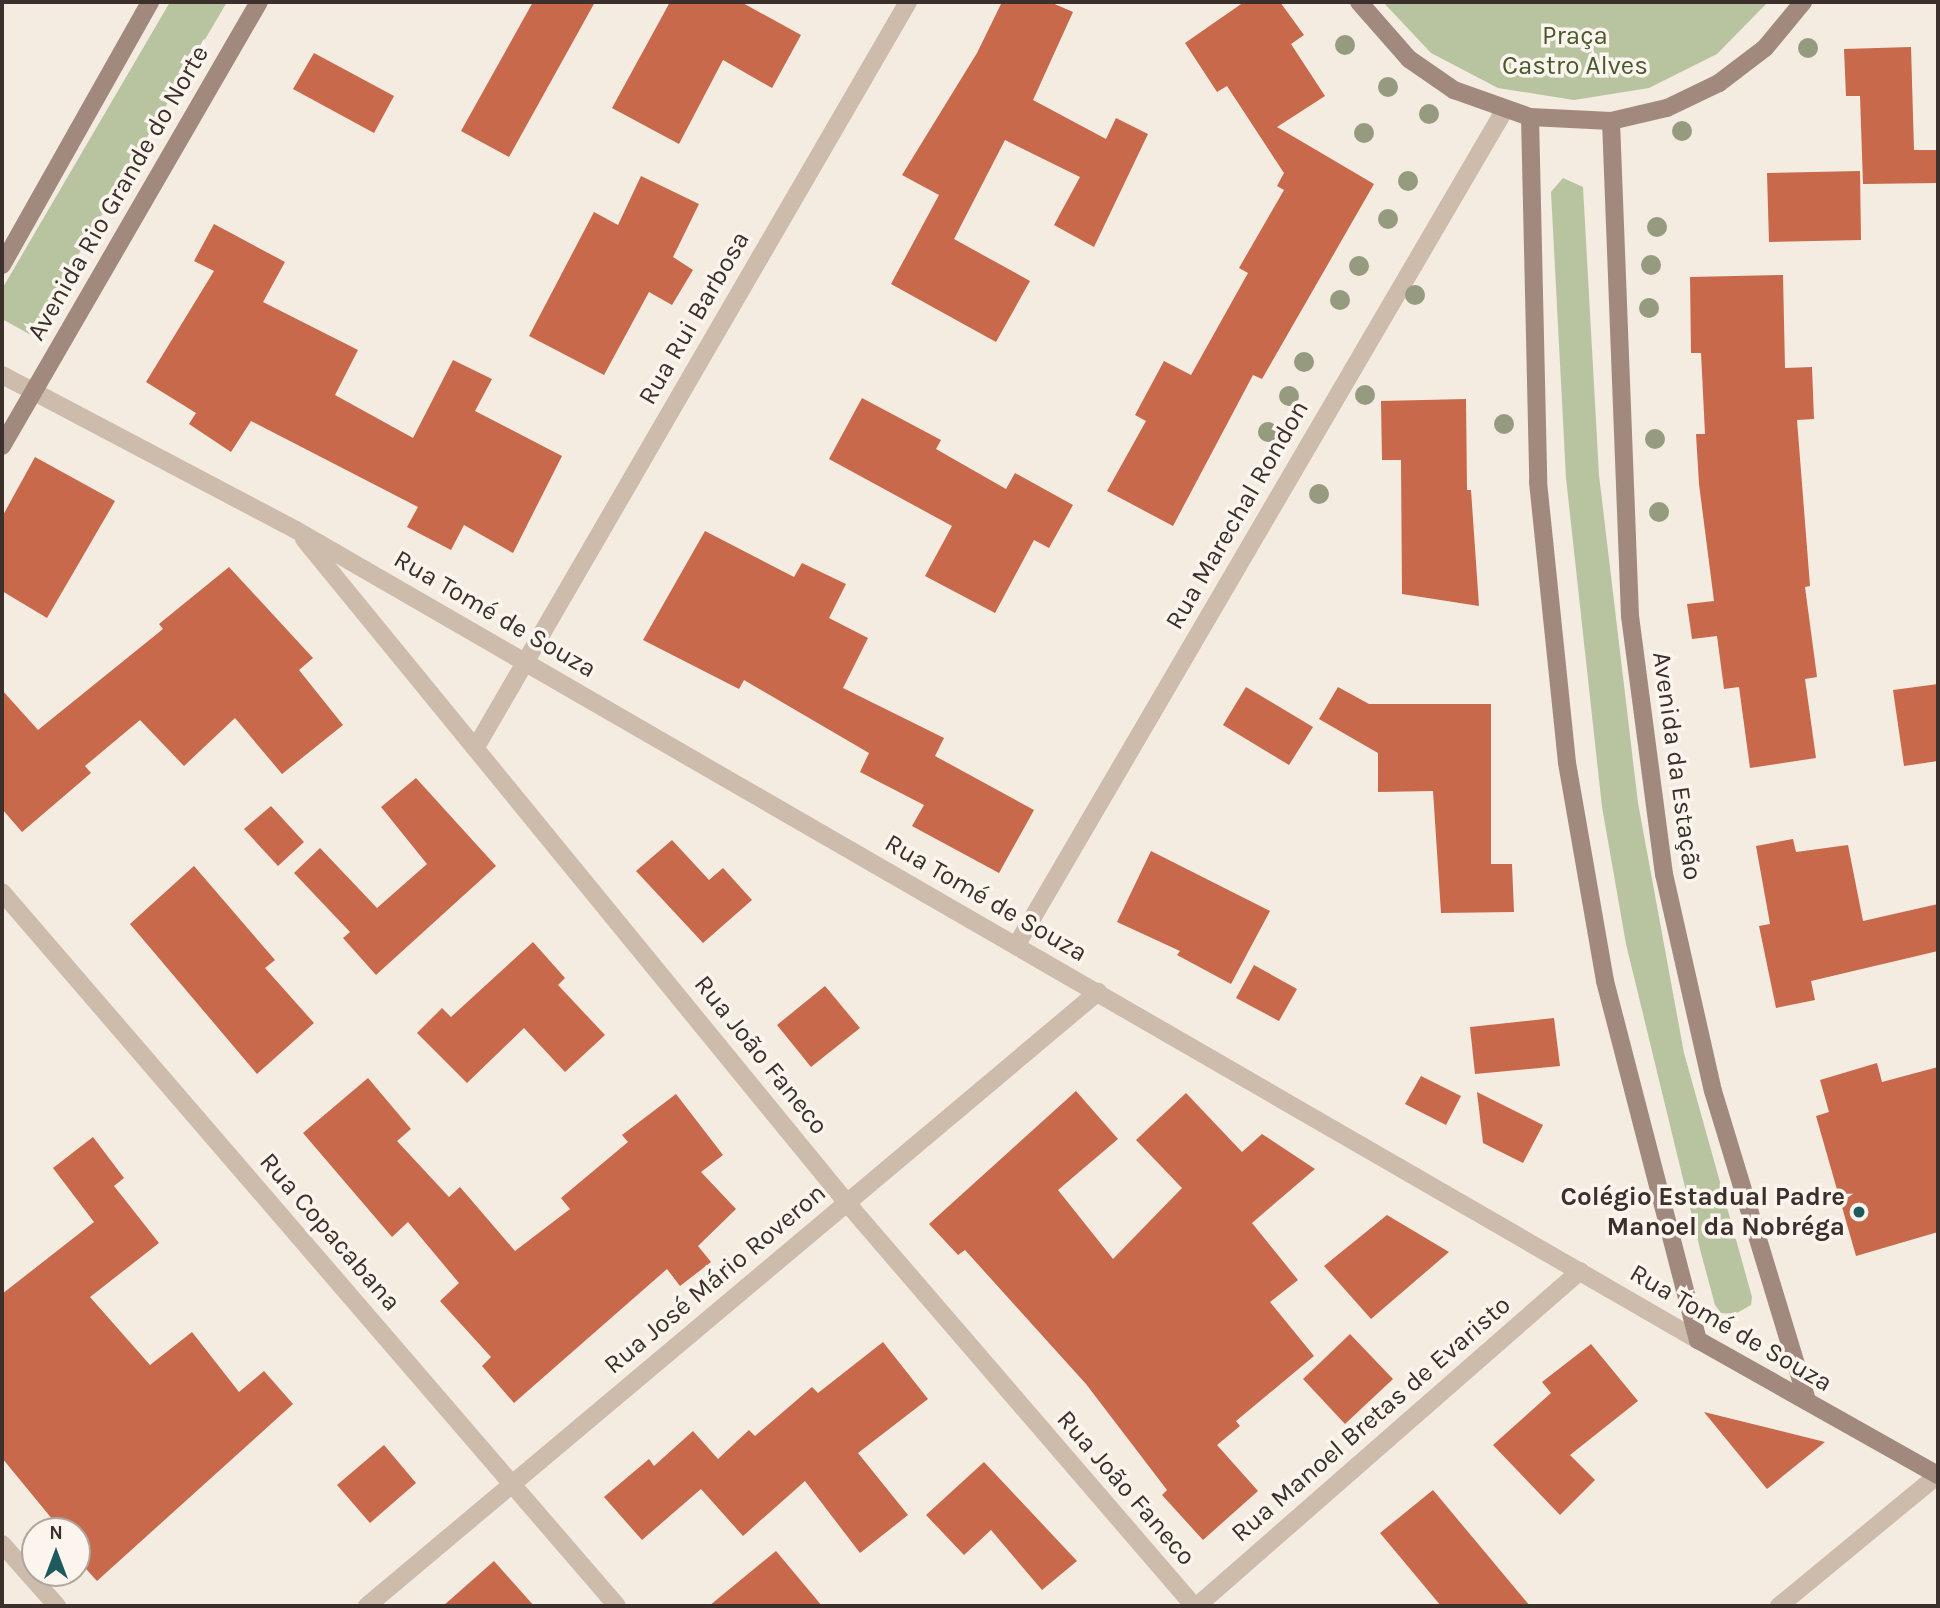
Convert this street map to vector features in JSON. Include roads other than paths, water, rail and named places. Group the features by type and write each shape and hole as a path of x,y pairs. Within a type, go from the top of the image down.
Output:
{"street":[{"path":"2,265 150,2"},
{"name":"Avenida Rio Grande do Norte","path":"2,446 259,2"},
{"name":"Rua Rui Barbosa","path":"476,747 908,2"},
{"path":"1359,2 1409,59 1454,90 1504,111 1530,117 1611,121 1667,108 1719,83 1765,48 1804,2"},
{"name":"Rua Marechal Rondon","path":"1016,946 1504,111"},
{"path":"1530,117 1538,482 1567,763 1605,981 1698,1340"},
{"name":"Avenida da Estação","path":"1611,121 1630,616 1664,874 1713,1091 1807,1401"},
{"name":"Rua Tomé de Souza","path":"2,375 296,530 1698,1340 1938,1475"},
{"name":"Rua João Faneco","path":"296,530 847,1203 1195,1606"},
{"name":"Rua Copacabana","path":"2,892 617,1606"},
{"name":"Rua José Mário Roveron","path":"367,1606 1098,992"},
{"name":"Rua Manoel Bretas de Evaristo","path":"1195,1606 1580,1271"},
{"path":"1779,1606 1938,1475"},
{"path":"2,1545 57,1606"}],"place":[{"name":"Colégio Estadual Padre Manoel da Nobréga","path":"1859,1212"}],"park label":[{"name":"Praça Castro Alves","path":"1575,51"}]}
